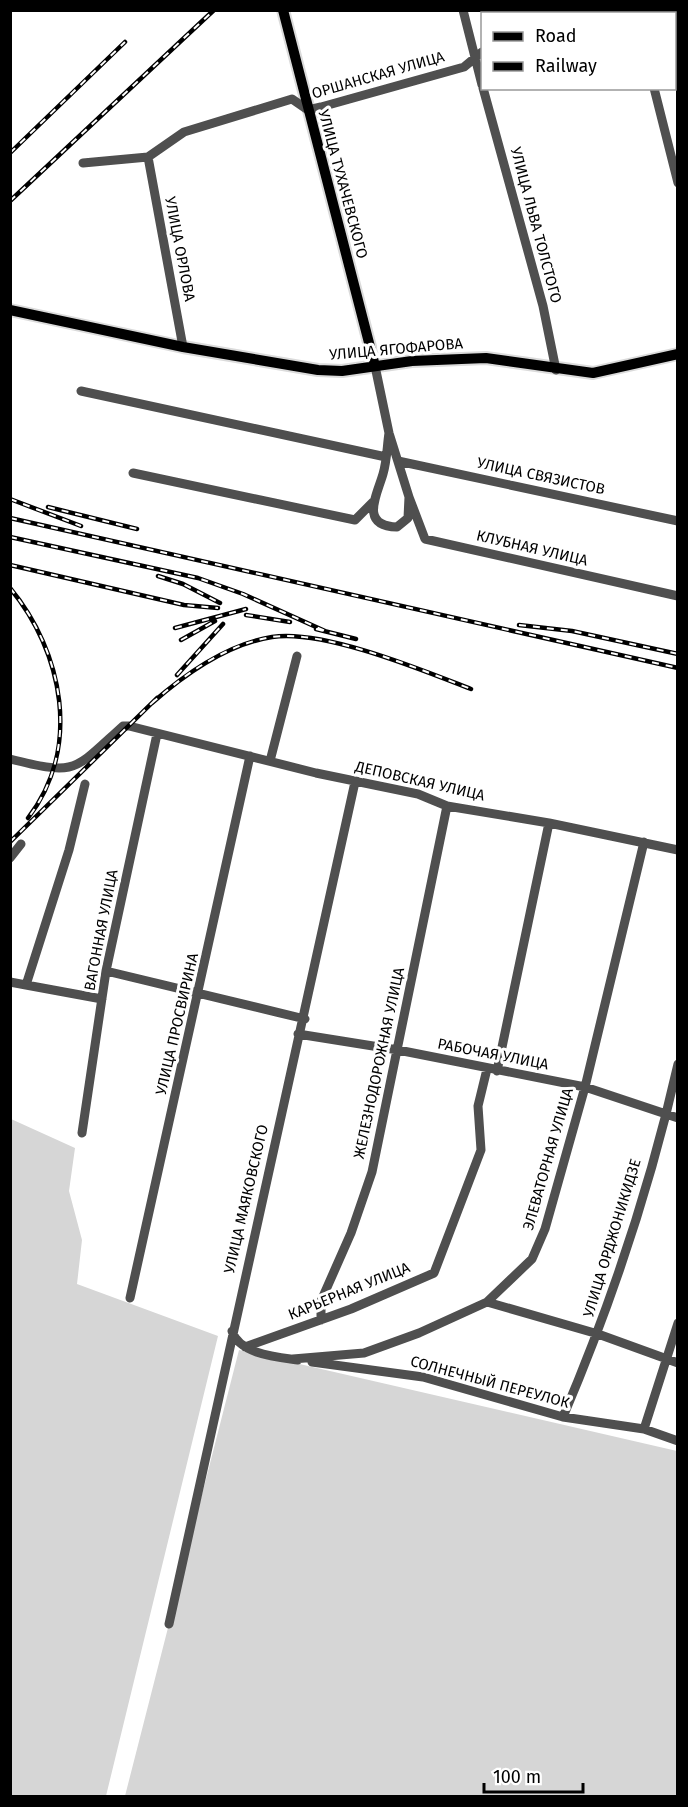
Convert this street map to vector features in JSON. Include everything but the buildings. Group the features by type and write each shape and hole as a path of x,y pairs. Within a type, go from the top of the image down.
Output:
{"main road":[{"name":"УЛИЦА ТУХАЧЕВСКОГО","path":"283,10 375,366"},
{"name":"УЛИЦА ЯГОФАРОВА","path":"10,310 183,347 342,371 450,358 486,358 593,374 678,354"}],"street":[{"name":"УЛИЦА ЛЬВА ТОЛСТОГО","path":"463,10 479,55 481,71"},
{"name":"ОРШАНСКАЯ УЛИЦА","path":"148,158 184,132 290,100 308,110 464,67 479,55"},
{"name":"УЛИЦА ЛЬВА ТОЛСТОГО","path":"484,90 534,274 556,370"},
{"path":"655,90 678,183"},
{"path":"83,163 148,158"},
{"name":"УЛИЦА ОРЛОВА","path":"148,158 183,347"},
{"path":"375,366 389,432 409,497 408,518 397,527 378,521 373,511 373,502 384,472 389,432"},
{"path":"81,391 386,457"},
{"name":"УЛИЦА СВЯЗИСТОВ","path":"398,461 678,520"},
{"path":"134,473 355,520 373,502"},
{"name":"КЛУБНАЯ УЛИЦА","path":"409,497 425,539 678,596"},
{"path":"270,761 297,656"},
{"name":"ДЕПОВСКАЯ УЛИЦА","path":"10,759 64,769 84,762 123,726 165,734 355,782 418,794 447,806 549,823 678,850"},
{"name":"ВАГОННАЯ УЛИЦА","path":"82,1133 106,971 157,734"},
{"name":"УЛИЦА ПРОСВИРИНА","path":"130,1298 200,992 250,756"},
{"name":"УЛИЦА МАЯКОВСКОГО","path":"169,1624 298,1034 305,1019 355,782"},
{"path":"26,985 69,850 85,783"},
{"name":"ЖЕЛЕЗНОДОРОЖНАЯ УЛИЦА","path":"321,1320 321,1301 351,1233 372,1172 447,806"},
{"name":"КАРЬЕРНАЯ УЛИЦА","path":"243,1348 321,1320 434,1273 481,1150 478,1106 492,1070 549,823"},
{"name":"ЭЛЕВАТОРНАЯ УЛИЦА","path":"293,1359 364,1353 419,1333 487,1302 532,1259 545,1229 585,1087 644,842"},
{"path":"10,858 21,844"},
{"path":"106,971 305,1019"},
{"path":"10,982 102,999"},
{"name":"РАБОЧАЯ УЛИЦА","path":"298,1034 398,1050 585,1087 678,1118"},
{"name":"УЛИЦА ОРДЖОНИКИДЗЕ","path":"562,1417 598,1334 666,1113 678,1064"},
{"path":"487,1302 598,1334 678,1364"},
{"path":"644,1429 678,1323"},
{"path":"232,1331 235,1341 243,1348"},
{"name":"СОЛНЕЧНЫЙ ПЕРЕУЛОК","path":"243,1348 293,1359 423,1377 562,1417 644,1429 678,1441"}],"shaded area":[{"path":"11,1119 75,1148 69,1191 82,1240 77,1284 218,1336 106,1796 11,1796"},
{"path":"239,1350 677,1451 677,1796 125,1796"}],"railway":[{"path":"10,201 214,10"},
{"path":"10,153 125,42"},
{"path":"10,499 81,526"},
{"path":"48,507 137,529"},
{"path":"10,518 678,668"},
{"path":"10,537 198,578 243,594 325,631"},
{"path":"10,565 184,605 218,608"},
{"path":"158,576 183,584 220,603"},
{"path":"10,588 28,613 43,641 53,670 59,701 60,731 55,762 45,791 28,818"},
{"path":"175,628 246,609"},
{"path":"246,615 290,622"},
{"path":"181,640 215,621"},
{"path":"177,675 223,624"},
{"path":"519,625 572,631 678,654"},
{"path":"316,629 356,639"},
{"path":"152,703 178,681 223,653 255,641 293,636 318,639 372,653 471,689"},
{"path":"10,842 157,698"}]}
